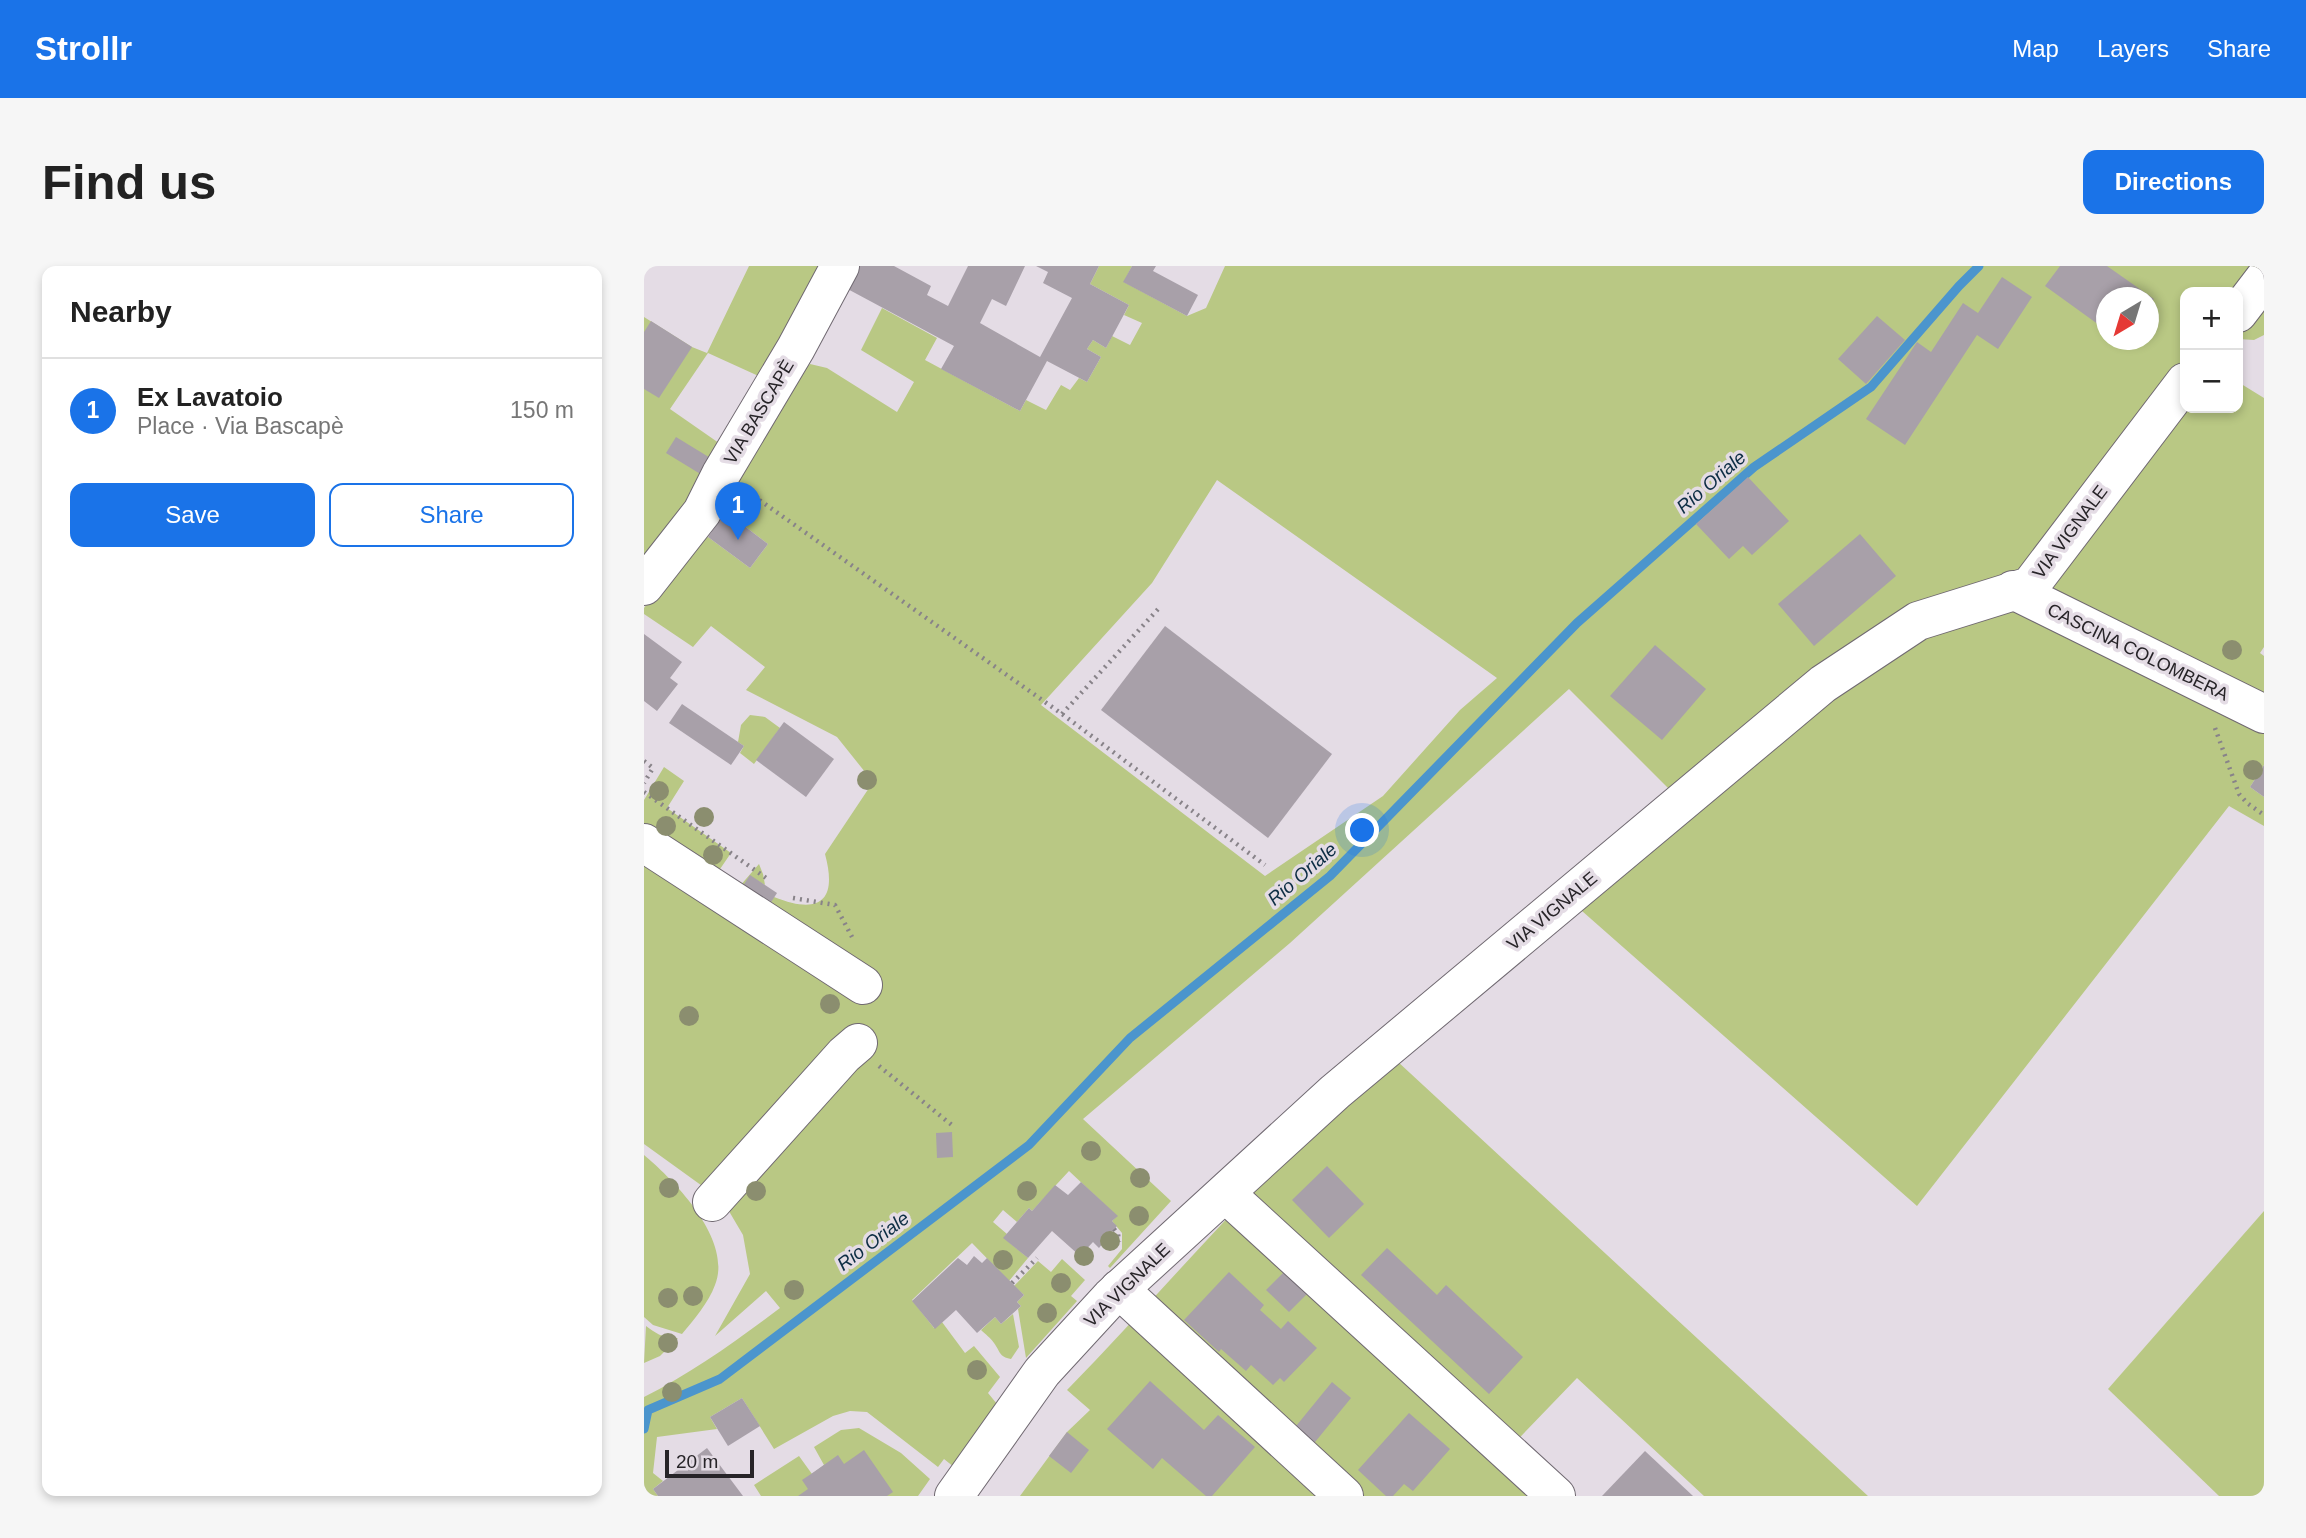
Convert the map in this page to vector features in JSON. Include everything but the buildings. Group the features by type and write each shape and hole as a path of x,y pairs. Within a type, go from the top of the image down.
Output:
{"street":[{"name":"VIA BASCAPÈ","path":"644,586 702,512 840,266"},
{"path":"2243,306 2264,279"},
{"name":"VIA VIGNALE","path":"954,1496 1041,1372 1119,1289 1335,1092 1823,684 1917,621 2030,586 2180,389"},
{"name":"CASCINA COLOMBERA","path":"2012,590 2264,714"},
{"path":"644,843 863,985"},
{"path":"712,1202 844,1055 858,1043"},
{"path":"1226,1194 1556,1496"},
{"path":"1119,1289 1344,1496"}],"path":[{"path":"768,506 1062,714 1265,865"},
{"path":"1062,714 1160,607"},
{"path":"2198,681 2239,794 2264,815"},
{"path":"644,761 653,768 644,783"},
{"path":"1012,1283 1037,1258"}],"green space":[{"path":"749,266 827,266 765,379 708,353 670,409 739,457 644,579 644,317 692,347 707,353"},
{"path":"1099,266 1132,266 1124,282 1187,316 1206,308 1225,266 2261,266 2242,287 2180,287 2180,372 2026,575 1669,789 1569,689 1290,943 1083,1119 1171,1201 1110,1268 1108,1266 1122,1249 1122,1233 1112,1221 1117,1216 1069,1171 1032,1211 1029,1208 1017,1222 1003,1210 993,1222 1007,1234 1004,1238 1028,1258 1009,1281 972,1243 912,1300 934,1328 942,1322 965,1353 974,1346 1000,1377 988,1393 1002,1410 959,1471 944,1459 938,1467 867,1412 850,1411 833,1416 774,1449 742,1398 710,1417 717,1429 657,1437 653,1473 663,1481 653,1489 658,1496 644,1496 644,1397 714,1356 780,1308 766,1291 715,1336 750,1274 743,1235 723,1201 644,1144 644,800 664,767 684,781 667,808 731,853 718,872 739,887 759,864 765,885 750,876 767,907 774,897 803,905 821,900 826,893 829,884 825,854 873,782 837,737 746,690 765,667 711,626 693,647 644,614 644,608 693,538 708,537 750,568 768,544 726,512 731,489 788,386 810,364 827,368 897,412 914,382 861,350 882,308 937,338 925,360 1020,411 1026,400 1046,410 1061,385 1070,390 1079,378 1087,382 1101,357 1087,349 1093,340 1106,348 1112,336 1130,345 1142,323 1124,315 1129,305 1090,284","holes":["1217,480 1497,678 1460,710 1383,796 1265,876 1041,705 1152,583"]},
{"path":"2264,293 2264,335 2254,340 2243,339 2243,320"},
{"path":"2243,385 2264,398 2264,647 2260,653 2264,656 2264,705 2041,583 2181,413 2243,413"},
{"path":"2014,602 2264,729 2264,765 2250,787 2264,797 2264,826 2229,806 1917,1206 1582,911 1718,791 1884,653"},
{"path":"750,715 765,717 780,728 754,764 740,753 744,746 738,742 741,725"},
{"path":"1397,1061 1868,1496 1704,1496 1577,1378 1502,1456 1541,1496 1020,1496 1067,1432 1090,1410 1067,1390 1286,1158 1328,1118"},
{"path":"644,1155 685,1196 709,1231 716,1249 718,1268 715,1285 705,1305 682,1334 653,1325 644,1317"},
{"path":"2264,1211 2264,1496 2219,1496 2108,1389"},
{"path":"1062,1259 1085,1280 1071,1296 1077,1301 1026,1358 1018,1309 1021,1306 1017,1302 1024,1295 1014,1286 1038,1261 1051,1272"},
{"path":"1013,1314 1019,1347 1011,1359 1002,1355 993,1341 981,1330 995,1317 1001,1324"},
{"path":"646,1326 665,1337 678,1338 660,1356 644,1363"},
{"path":"859,1428 901,1453 930,1479 918,1496 761,1496 754,1485 799,1456 812,1474 824,1465 814,1447 841,1430"}],"waterway":[{"name":"Rio Oriale","path":"644,1429 648,1410 720,1379 1029,1145 1130,1038 1330,876 1577,623 1754,467 1871,387 1979,266"}],"place":[{"name":"Ex Lavatoio","path":"738,540"}]}
